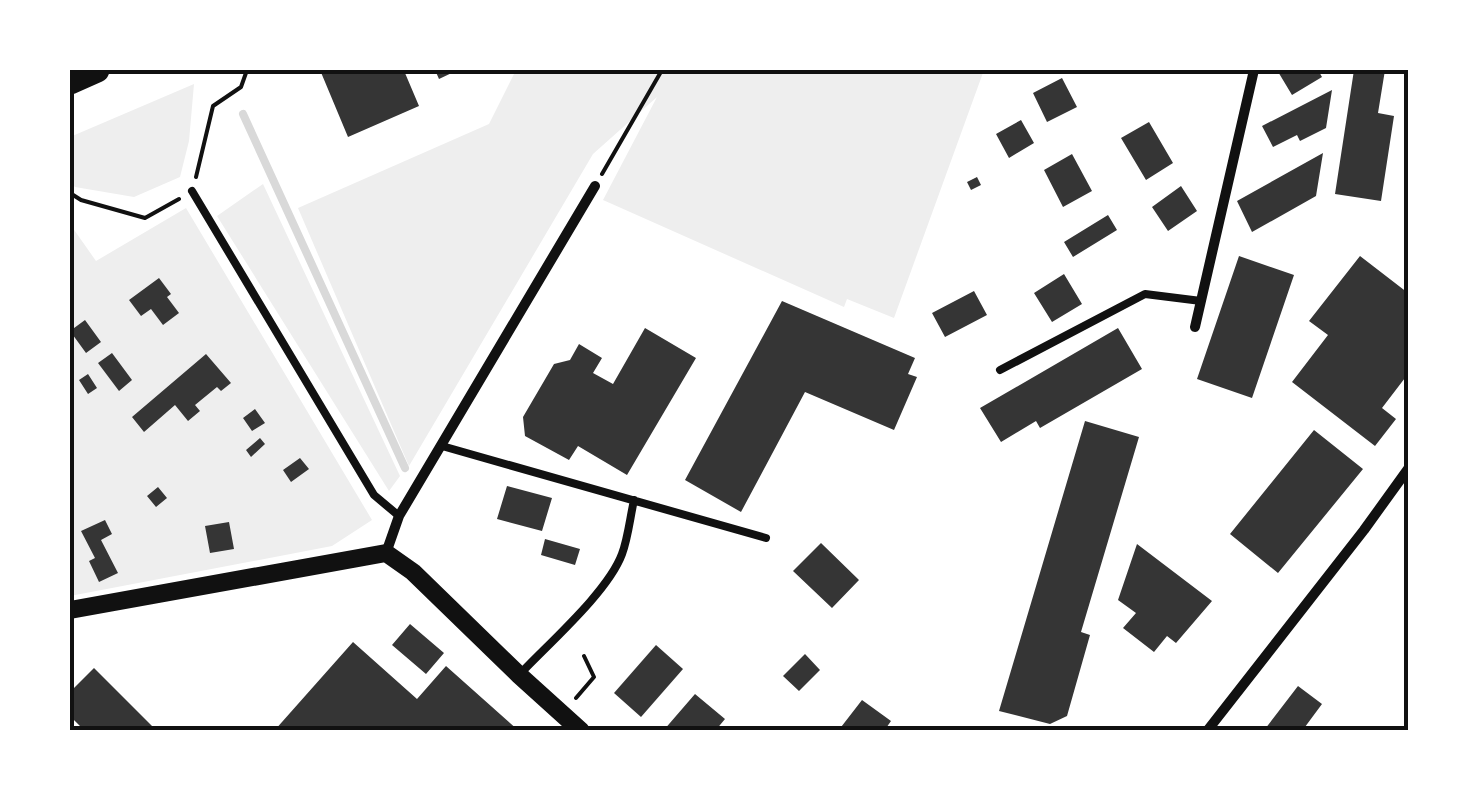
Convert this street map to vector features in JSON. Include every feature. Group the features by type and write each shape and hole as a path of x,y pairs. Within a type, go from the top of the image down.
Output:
{"highway":[{"path":"70,82 97,70"}],"street":[{"path":"1195,328 1254,70"},
{"path":"386,553 399,516 595,186"},
{"path":"1207,731 1408,468"},
{"path":"70,610 386,553 414,572 581,731"}],"lane":[{"path":"192,191 374,496 399,516"},
{"path":"1000,370 1145,294 1201,301"},
{"path":"442,446 766,538"},
{"path":"520,675 598,593 616,566 634,500"}],"path":[{"path":"70,193 81,200 145,218 192,191 213,106 241,87 248,70"},
{"path":"595,186 662,70"},
{"path":"584,656 594,676 585,687"}],"shaded area":[{"path":"516,70 984,70 894,318 847,299 844,307 603,200 657,97 593,154 409,466 298,208 489,124"},
{"path":"194,84 189,141 180,177 134,197 75,187 70,182 70,137"},
{"path":"263,184 400,476 389,491 217,216"},
{"path":"186,208 372,520 332,546 70,596 70,224 96,261"}],"building":[{"path":"320,70 413,70 405,73 419,106 348,137"},
{"path":"435,70 458,70 439,79"},
{"path":"1277,70 1318,70 1322,77 1292,95"},
{"path":"1354,70 1385,70 1378,113 1394,116 1381,201 1335,194"},
{"path":"1062,78 1077,107 1047,122 1033,93"},
{"path":"1332,90 1326,128 1300,141 1297,135 1273,147 1262,126"},
{"path":"1021,120 1034,143 1009,158 996,134"},
{"path":"1149,122 1173,163 1146,180 1121,138"},
{"path":"1323,153 1316,196 1252,232 1237,201"},
{"path":"1072,154 1092,191 1063,207 1044,170"},
{"path":"977,177 981,185 971,190 967,182"},
{"path":"1181,186 1197,211 1168,231 1152,207"},
{"path":"1108,215 1117,230 1073,257 1064,242"},
{"path":"1239,256 1294,275 1252,398 1197,379"},
{"path":"1360,256 1408,293 1408,374 1382,408 1396,419 1375,446 1292,382 1328,335 1309,321"},
{"path":"1064,274 1082,304 1052,322 1034,293"},
{"path":"159,278 179,313 163,325 151,309 141,316 129,300"},
{"path":"974,291 987,315 945,337 932,313"},
{"path":"782,301 915,358 908,374 917,377 894,430 805,392 741,512 685,480"},
{"path":"85,320 101,342 86,353 70,331"},
{"path":"645,328 696,358 627,475 578,446 569,460 525,436 523,417 554,364 570,360 579,344 602,358 593,373 613,384"},
{"path":"1118,328 1142,369 1040,428 1036,421 1001,442 980,408"},
{"path":"112,353 132,380 119,391 98,363"},
{"path":"206,354 231,383 221,391 217,387 195,405 200,411 188,421 175,405 144,432 132,417"},
{"path":"88,374 97,388 88,394 79,380"},
{"path":"255,409 265,423 252,431 243,418"},
{"path":"1085,421 1139,437 1081,632 1090,635 1067,716 1050,724 999,711"},
{"path":"1314,430 1363,469 1278,573 1230,534"},
{"path":"260,438 265,444 251,457 246,450"},
{"path":"300,458 309,469 291,482 283,470"},
{"path":"507,486 552,498 542,531 497,519"},
{"path":"158,487 167,498 156,507 147,496"},
{"path":"105,520 112,534 101,540 118,573 99,582 89,561 95,558 81,531"},
{"path":"229,522 234,549 210,553 205,526"},
{"path":"545,539 580,549 575,565 541,555"},
{"path":"821,543 859,580 832,608 793,571"},
{"path":"1137,544 1212,601 1176,643 1167,636 1154,652 1123,628 1136,613 1118,600"},
{"path":"410,624 444,653 426,674 392,645"},
{"path":"353,642 417,699 446,666 519,731 274,731"},
{"path":"656,645 683,669 641,717 614,693"},
{"path":"805,654 820,670 799,691 783,676"},
{"path":"94,668 157,731 85,731 70,716 70,692"},
{"path":"1298,686 1322,704 1302,731 1267,731 1265,729"},
{"path":"695,694 725,719 715,731 663,731"},
{"path":"862,700 891,721 884,731 838,731"}],"waterway":[{"path":"243,114 405,468"}]}
